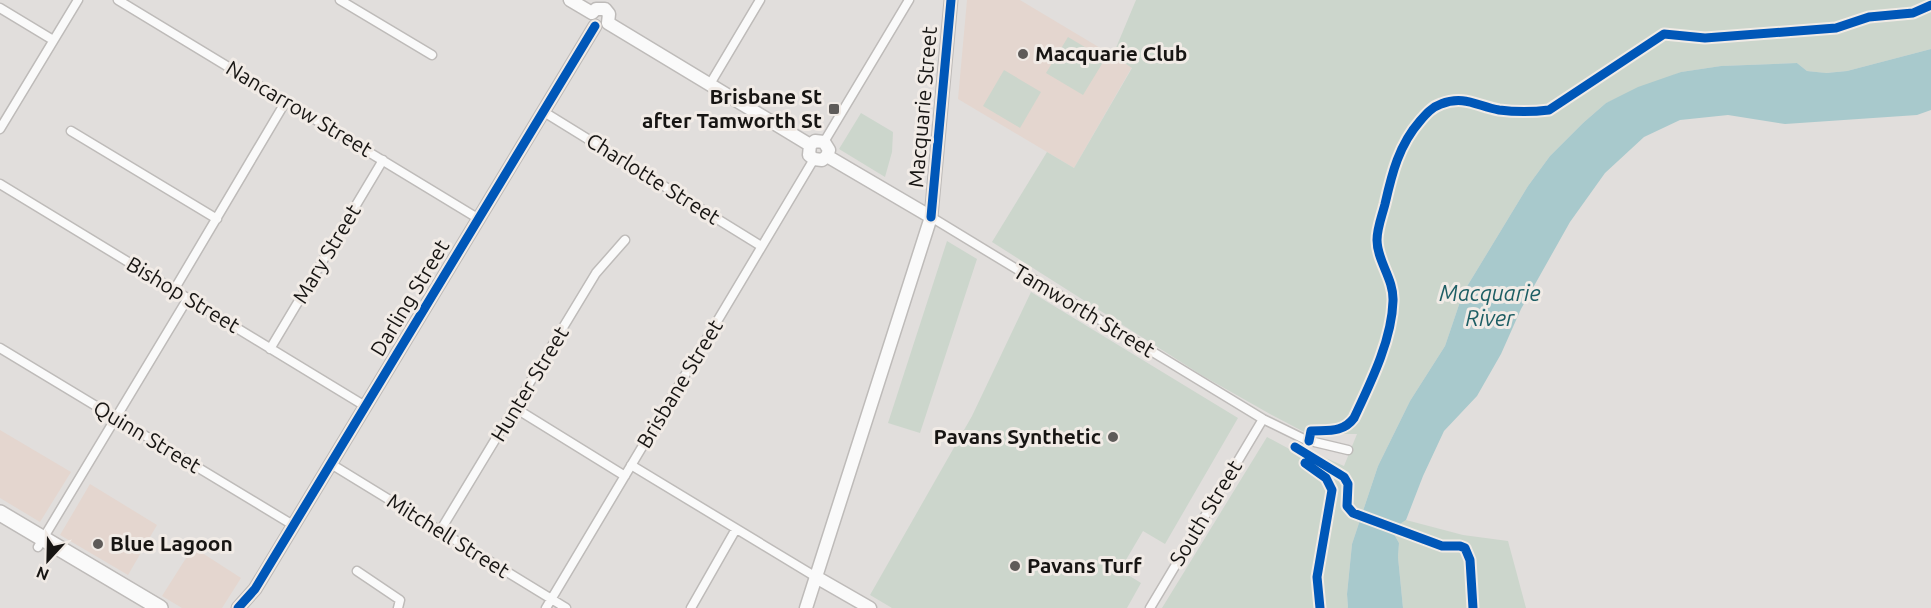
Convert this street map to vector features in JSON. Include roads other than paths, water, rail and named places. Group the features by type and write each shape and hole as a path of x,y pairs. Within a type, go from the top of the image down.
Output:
{"highway":[{"path":"0,514 139,608"},
{"path":"0,525 40,543 160,608"}],"street":[{"path":"0,129 78,0"},
{"name":"Nancarrow Street","path":"118,0 479,219"},
{"path":"340,0 432,55"},
{"path":"570,0 592,13"},
{"path":"710,84 760,0"},
{"path":"824,142 909,0"},
{"name":"Macquarie Street","path":"806,608 931,217 951,0"},
{"path":"602,24 609,14 607,4 592,13 590,18 710,84 810,145"},
{"path":"0,8 53,40"},
{"name":"Darling Street","path":"238,608 255,589 544,112 602,24"},
{"path":"174,290 286,101"},
{"name":"Charlotte Street","path":"544,112 761,246"},
{"path":"70,131 216,219"},
{"path":"818,140 824,142 829,150 827,156 819,161 814,159 809,155 810,145 818,140"},
{"name":"Tamworth Street","path":"827,156 1263,419 1306,440 1348,450"},
{"name":"Brisbane Street","path":"546,608 814,159"},
{"name":"Mary Street","path":"270,348 384,160"},
{"name":"Bishop Street","path":"0,184 365,406"},
{"name":"Hunter Street","path":"440,531 596,273 625,240"},
{"path":"40,543 188,298"},
{"name":"Quinn Street","path":"0,348 294,525"},
{"path":"515,408 625,476"},
{"name":"South Street","path":"1150,608 1263,419"},
{"name":"Mitchell Street","path":"331,464 566,608"},
{"path":"631,465 870,608"},
{"path":"691,608 736,529"},
{"path":"357,571 400,600 398,608"},
{"name":"Darling Street","path":"249,608 255,589"}],"water":[{"name":"Macquarie River","path":"1931,49 1931,110 1917,115 1785,124 1728,115 1680,120 1644,137 1605,173 1570,222 1521,309 1501,354 1477,396 1444,431 1406,520 1397,526 1394,534 1399,543 1398,557 1403,608 1348,608 1347,594 1352,544 1378,466 1410,401 1445,346 1463,293 1528,186 1550,156 1583,123 1606,103 1638,87 1681,72 1721,66 1797,63 1807,71 1826,73 1847,71"}],"place":[{"name":"Macquarie Club","path":"1023,54"},
{"name":"Brisbane St after Tamworth St","path":"834,109"},
{"name":"Pavans Synthetic","path":"1113,437"},
{"name":"Blue Lagoon","path":"98,544"},
{"name":"Pavans Turf","path":"1015,566"}]}
